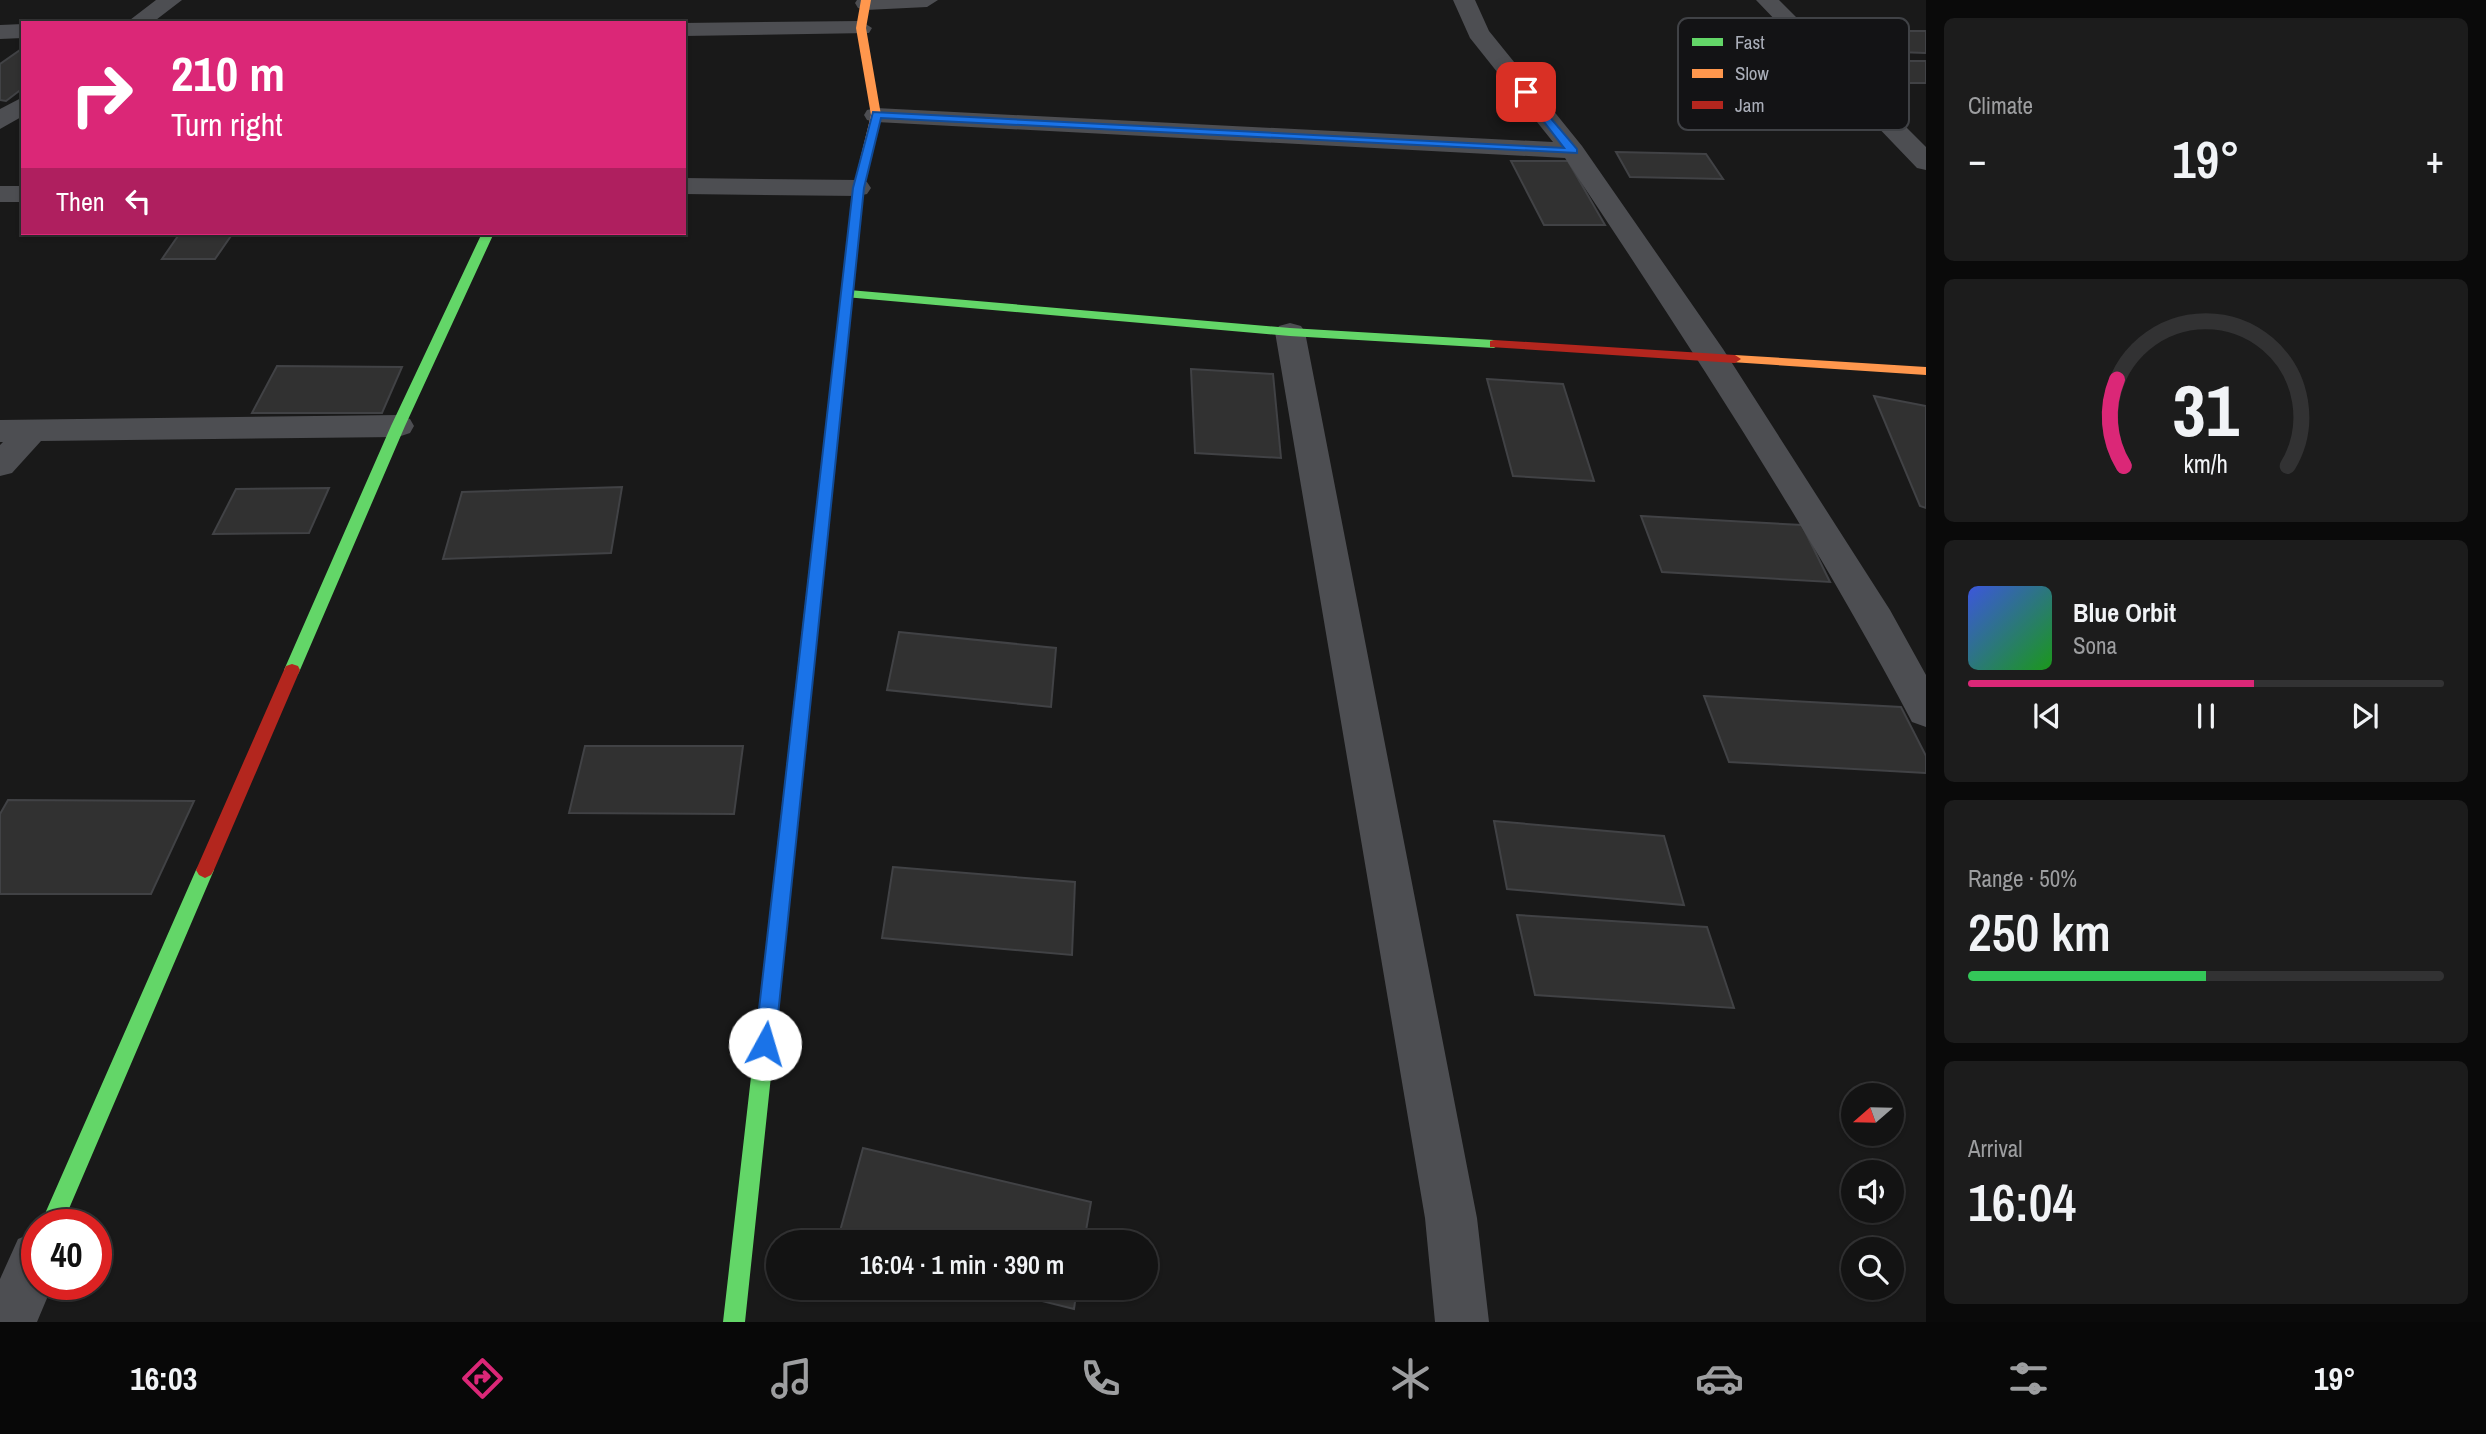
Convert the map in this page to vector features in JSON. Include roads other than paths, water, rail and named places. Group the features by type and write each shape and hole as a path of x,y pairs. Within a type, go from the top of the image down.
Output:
{"street":[{"path":"140,21 171,0"},
{"path":"734,1322 849,294 858,188 876,115 861,28 866,1 928,0"},
{"path":"1464,0 1478,33 1573,151 1712,356 1877,620 1926,711"},
{"path":"1768,0 1786,18"},
{"path":"686,29 861,28"},
{"path":"0,32 21,32"},
{"path":"0,121 21,105"},
{"path":"876,115 1573,151"},
{"path":"1895,130 1926,162"},
{"path":"686,186 858,188"},
{"path":"0,194 21,194"},
{"path":"58,1209 398,426 487,235"},
{"path":"849,294 1290,332 1926,371"},
{"path":"1290,332 1451,1218 1462,1322"},
{"path":"0,431 398,426"},
{"path":"0,465 33,430"},
{"path":"9,1322 21,1295"}]}
